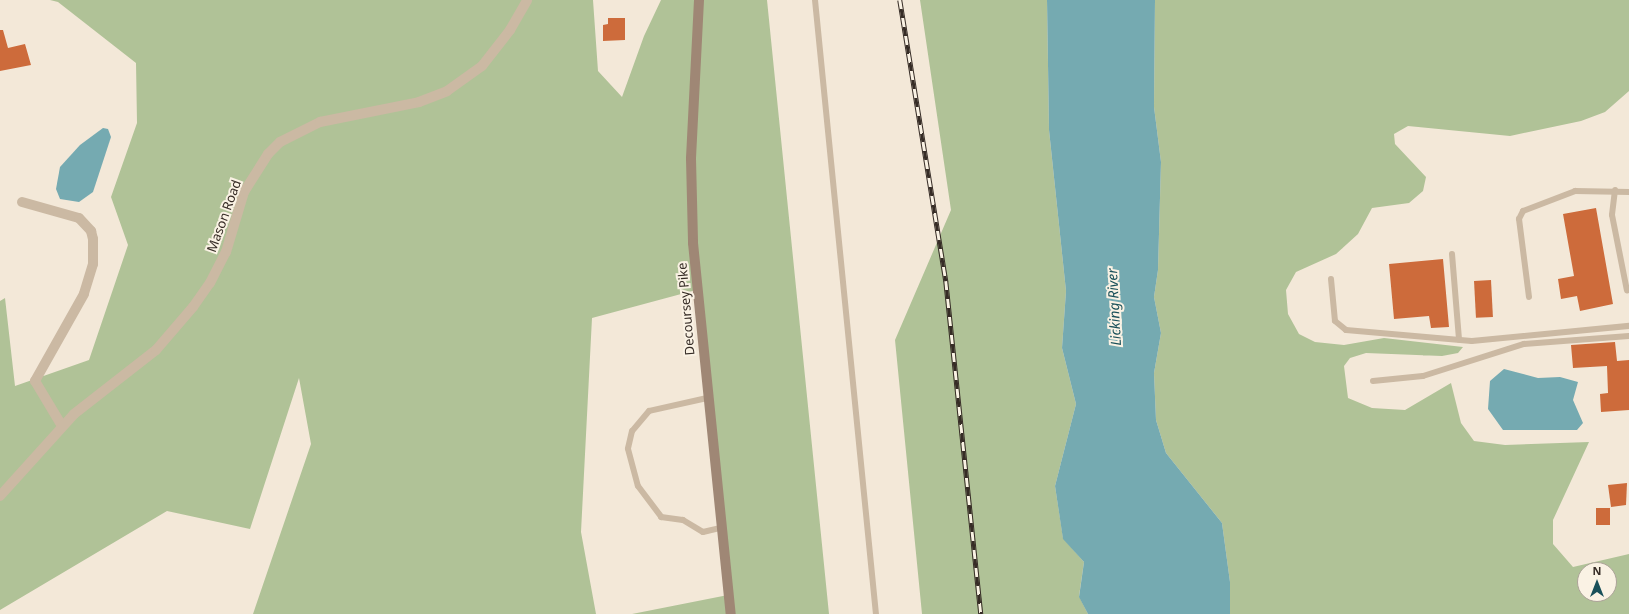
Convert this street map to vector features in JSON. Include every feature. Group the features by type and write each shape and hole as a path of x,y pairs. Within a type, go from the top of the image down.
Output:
{"main road":[{"name":"Decoursey Pike","path":"699,0 692,151 693,235 720,528 731,614"}],"street":[{"name":"Mason Road","path":"0,496 62,426 156,350 193,307 226,252 244,192 264,159 280,142 320,122 419,102 448,91 482,66 510,30 528,0"},
{"path":"22,202 79,218 88,228 93,239 93,264 84,294 35,381 62,426"}],"lane":[{"path":"815,0 876,614"},
{"path":"1529,296 1519,219 1524,211 1575,191 1615,190 1629,192"},
{"path":"1615,190 1612,215 1627,291"},
{"path":"1452,254 1459,340"},
{"path":"1331,279 1335,321 1340,328 1360,332 1459,340 1629,326"},
{"path":"1373,381 1423,376 1524,344 1629,336"},
{"path":"707,398 648,411 632,431 628,449 638,486 660,517 683,520 703,532 720,528"}],"green space":[{"path":"50,0 593,0 598,71 622,97 644,36 661,0 767,0 829,614 632,614 728,595 696,290 592,318 581,532 596,614 253,614 311,444 299,378 250,529 167,511 0,610 0,301 5,298 15,386 89,360 128,245 111,197 137,123 136,63 58,2"},
{"path":"920,0 1047,0 1049,130 1066,291 1062,348 1076,404 1055,486 1063,538 1084,562 1079,596 1088,614 922,614 895,340 951,210"},
{"path":"1155,0 1629,0 1629,91 1605,112 1581,121 1510,136 1408,126 1394,134 1395,144 1426,177 1423,191 1409,203 1372,208 1358,234 1336,254 1296,272 1286,290 1288,314 1299,334 1315,342 1344,345 1384,338 1463,347 1458,353 1442,356 1366,353 1350,358 1344,366 1348,398 1372,408 1405,410 1451,383 1461,423 1474,441 1505,445 1589,442 1553,520 1553,544 1573,567 1577,566 1577,602 1617,602 1617,562 1595,562 1629,554 1629,614 1230,614 1230,582 1222,523 1166,453 1156,420 1154,373 1161,333 1154,297 1158,270 1161,162 1154,107"}],"water":[{"name":"Licking River","path":"1047,0 1155,0 1154,107 1161,162 1158,270 1154,297 1161,333 1154,373 1156,420 1166,453 1222,523 1230,582 1230,614 1088,614 1079,597 1084,562 1063,539 1055,486 1076,404 1062,348 1066,291 1049,130"},
{"path":"103,128 108,129 111,137 93,192 79,202 60,199 56,189 60,167 80,145"},
{"path":"1504,369 1538,378 1560,377 1578,382 1573,400 1583,423 1577,430 1503,430 1488,409 1490,381"}],"building":[{"path":"608,18 625,18 625,40 603,41 603,25 608,24"},
{"path":"0,30 3,30 8,48 25,44 31,65 0,71"},
{"path":"1596,208 1613,304 1580,311 1577,296 1561,299 1558,279 1574,276 1563,214"},
{"path":"1443,259 1449,327 1431,328 1429,316 1394,319 1389,264"},
{"path":"1491,280 1493,317 1476,318 1474,281"},
{"path":"1615,342 1617,361 1629,360 1629,410 1601,412 1600,394 1608,393 1607,366 1573,368 1571,345"},
{"path":"1627,483 1626,505 1611,507 1608,485"},
{"path":"1596,508 1610,508 1610,525 1596,525"}],"railway":[{"path":"900,0 946,281 981,614"}]}
